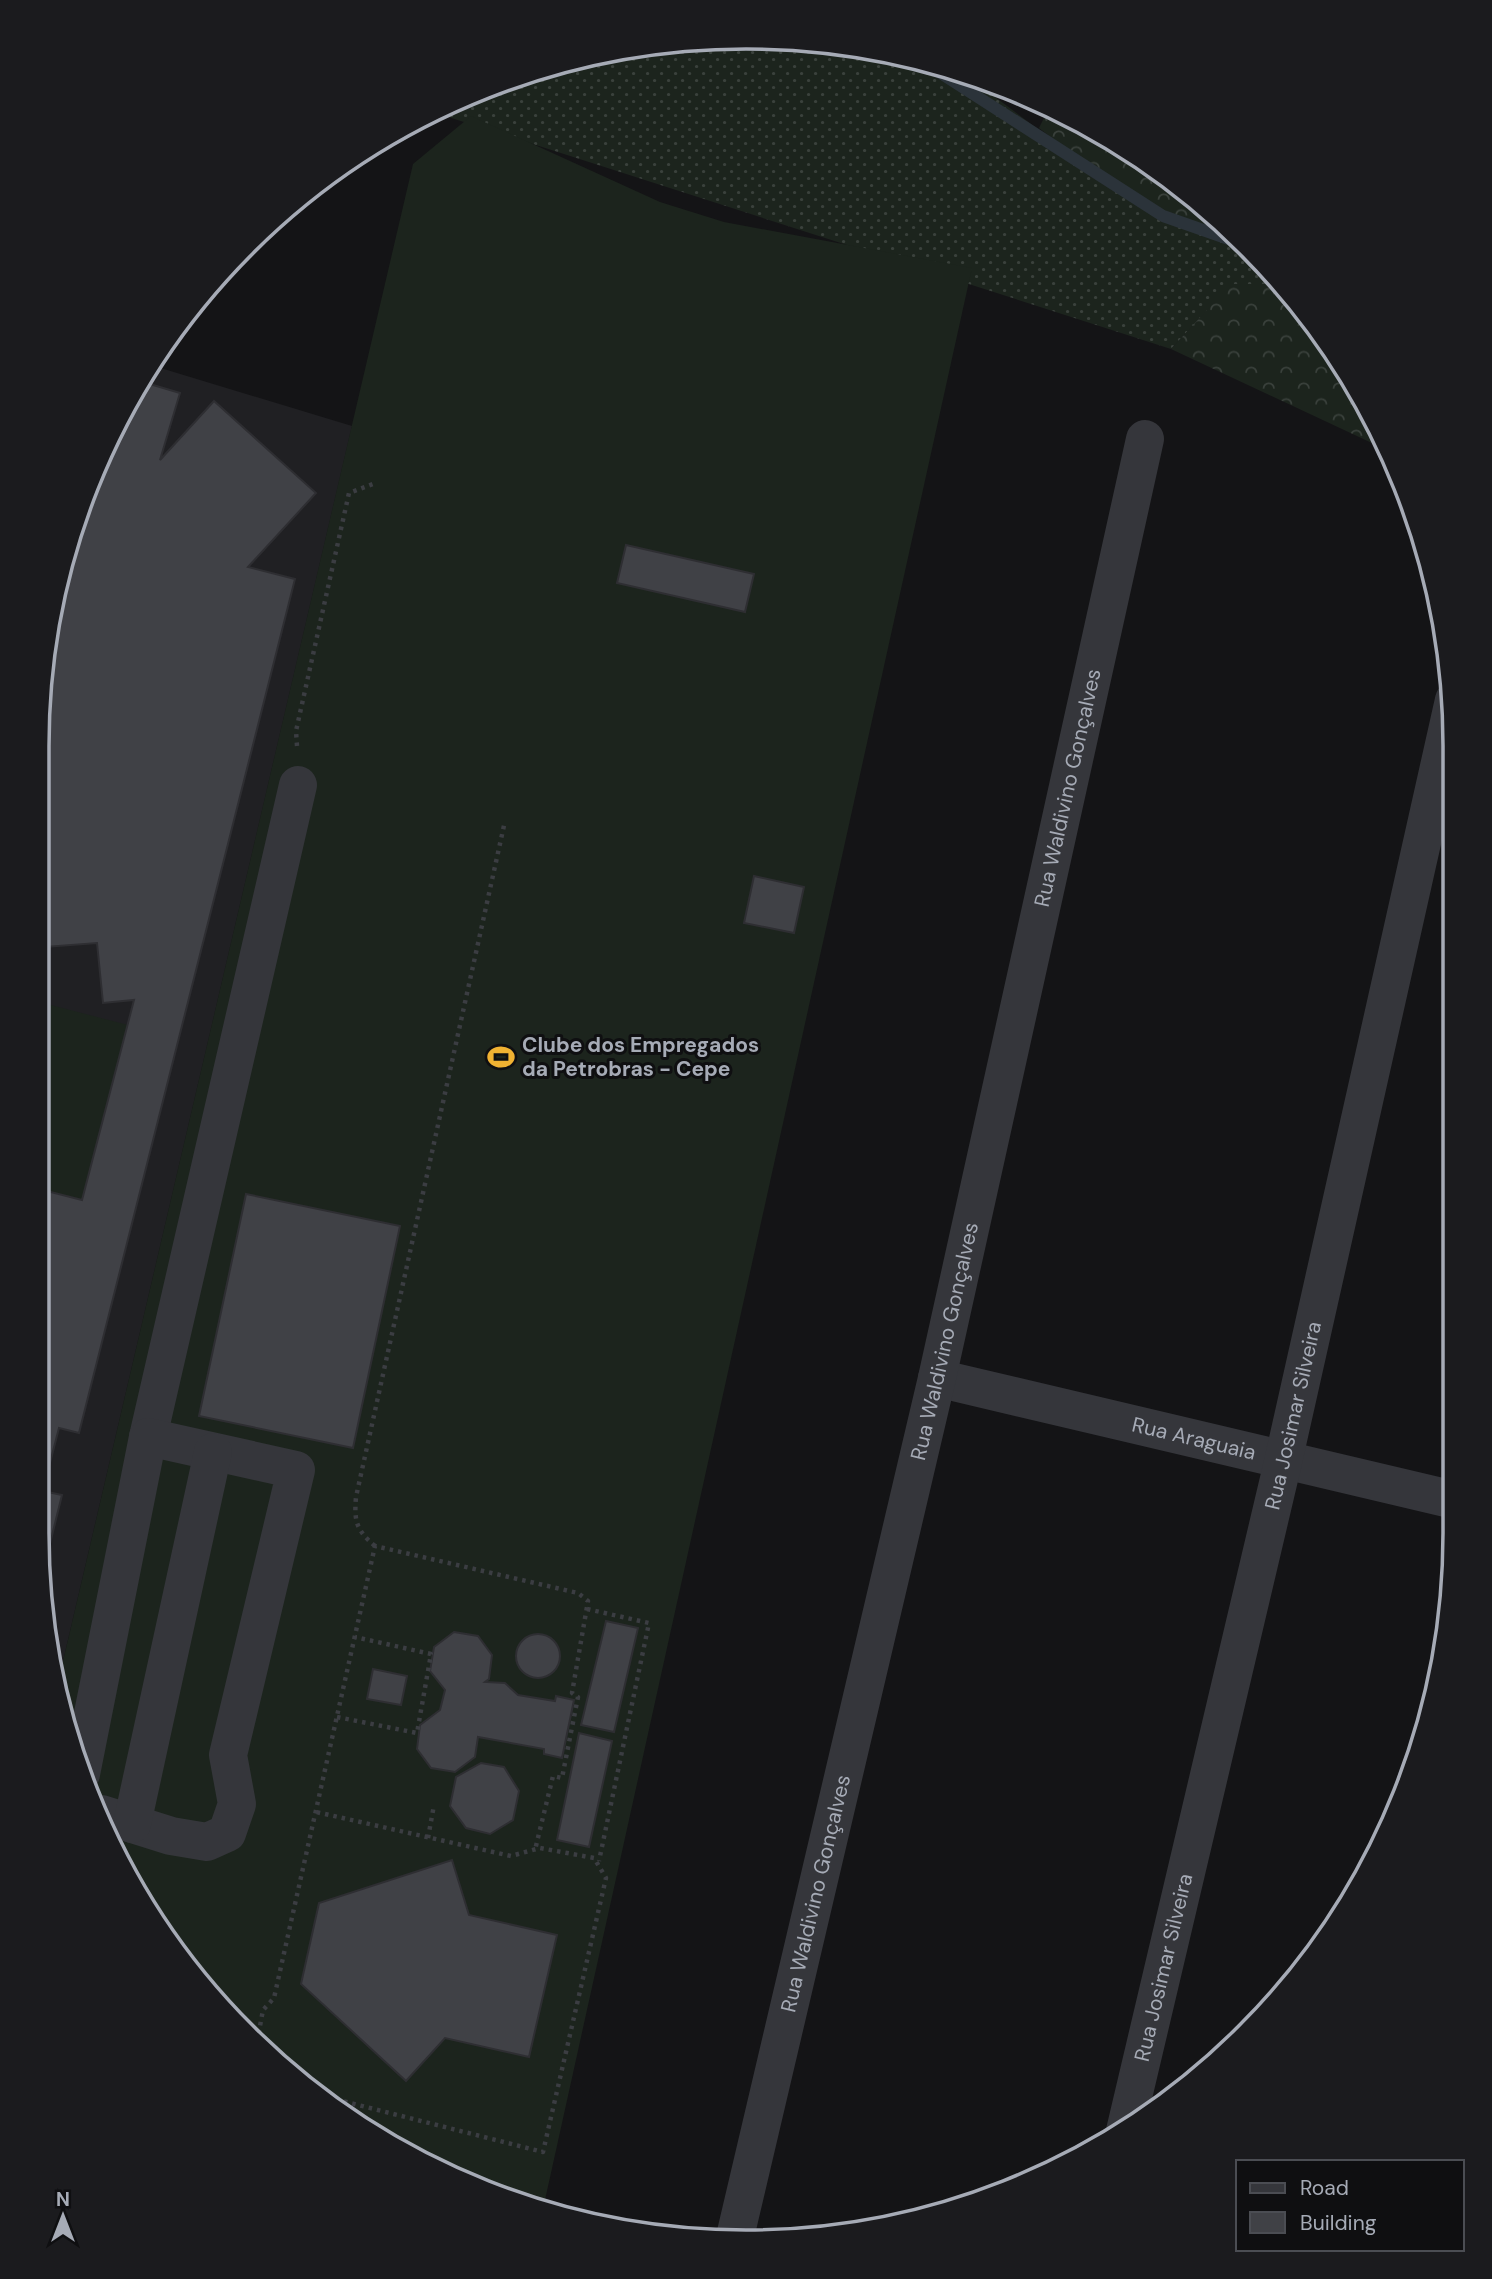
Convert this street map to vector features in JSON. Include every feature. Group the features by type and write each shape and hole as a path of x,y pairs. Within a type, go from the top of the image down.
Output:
{"street":[{"name":"Rua Waldivino Gonçalves","path":"737,2230 937,1378 1145,439"},
{"name":"Rua Josimar Silveira","path":"1129,2116 1283,1462 1443,749"},
{"path":"85,1754 148,1437 298,785"},
{"name":"Rua Araguaia","path":"937,1378 1283,1462 1443,1497"},
{"path":"148,1437 296,1471 228,1755 237,1804 226,1833 207,1842 171,1836 117,1819 212,1452"}],"path":[{"path":"298,785 296,731 349,493 373,484"},
{"path":"505,821 356,1497 355,1513 361,1534 375,1546 578,1593 588,1601 572,1693 578,1698 562,1778 553,1776 535,1850"},
{"path":"259,2032 263,2010 274,1998 375,1546"},
{"path":"587,1609 649,1623 598,1862"},
{"path":"337,1717 417,1733 431,1654 355,1637"},
{"path":"428,1838 434,1805"},
{"path":"316,1812 511,1856 535,1850 570,1852 594,1858 606,1878 543,2152 343,2101"}],"shaded area":[{"path":"160,368 352,426 62,1667 50,1579 49,1533 49,746 50,700 62,610 86,522 102,479 142,397"}],"green space":[{"path":"700,50 792,50 837,55 882,62 970,86 991,94 1140,206 1213,228 1268,284 1231,285 1171,349 447,117 522,86 566,73 610,62"},
{"name":"Clube dos Empregados da Petrobras - Cepe","path":"471,116 660,202 724,222 972,268 545,2200 479,2177 438,2158 359,2113 286,2057 222,1993 166,1920 121,1841 86,1757 62,1667 413,164"},
{"path":"1045,117 1094,142 1133,166 1213,228 1140,206 1039,128"},
{"path":"1231,284 1268,284 1326,359 1374,444 1171,349"},
{"path":"49,1005 128,1025 82,1200 49,1192"}],"building":[{"path":"150,384 180,393 160,460 214,401 316,493 248,567 295,579 79,1433 59,1428 49,1467 49,1192 82,1200 134,1000 103,1003 97,943 49,947 50,700 62,610 86,522 121,438"},
{"path":"626,545 754,574 745,612 617,583"},
{"path":"754,876 804,887 794,933 744,923"},
{"path":"246,1194 400,1226 353,1448 199,1416"},
{"path":"49,1492 62,1495 49,1546"},
{"path":"606,1621 638,1628 614,1732 581,1725"},
{"path":"454,1632 478,1636 492,1655 489,1679 485,1682 505,1683 518,1695 555,1701 556,1696 574,1700 562,1758 544,1754 544,1749 478,1737 475,1757 455,1772 431,1768 417,1749 420,1725 440,1710 445,1690 430,1671 434,1647"},
{"path":"538,1634 547,1635 554,1640 559,1647 559,1665 554,1672 547,1677 538,1678 529,1677 522,1672 517,1665 516,1656 517,1647 522,1640 529,1635"},
{"path":"373,1669 407,1676 401,1705 367,1699"},
{"path":"579,1733 612,1741 589,1847 557,1840"},
{"path":"481,1763 504,1767 519,1791 513,1820 490,1834 466,1828 450,1806 456,1777"},
{"path":"452,1860 469,1915 557,1935 529,2057 445,2038 406,2081 301,1984 319,1903"}],"waterway":[{"path":"953,81 1163,216 1221,236"}],"place":[{"name":"Clube dos Empregados da Petrobras - Cepe","path":"501,1057"}]}
